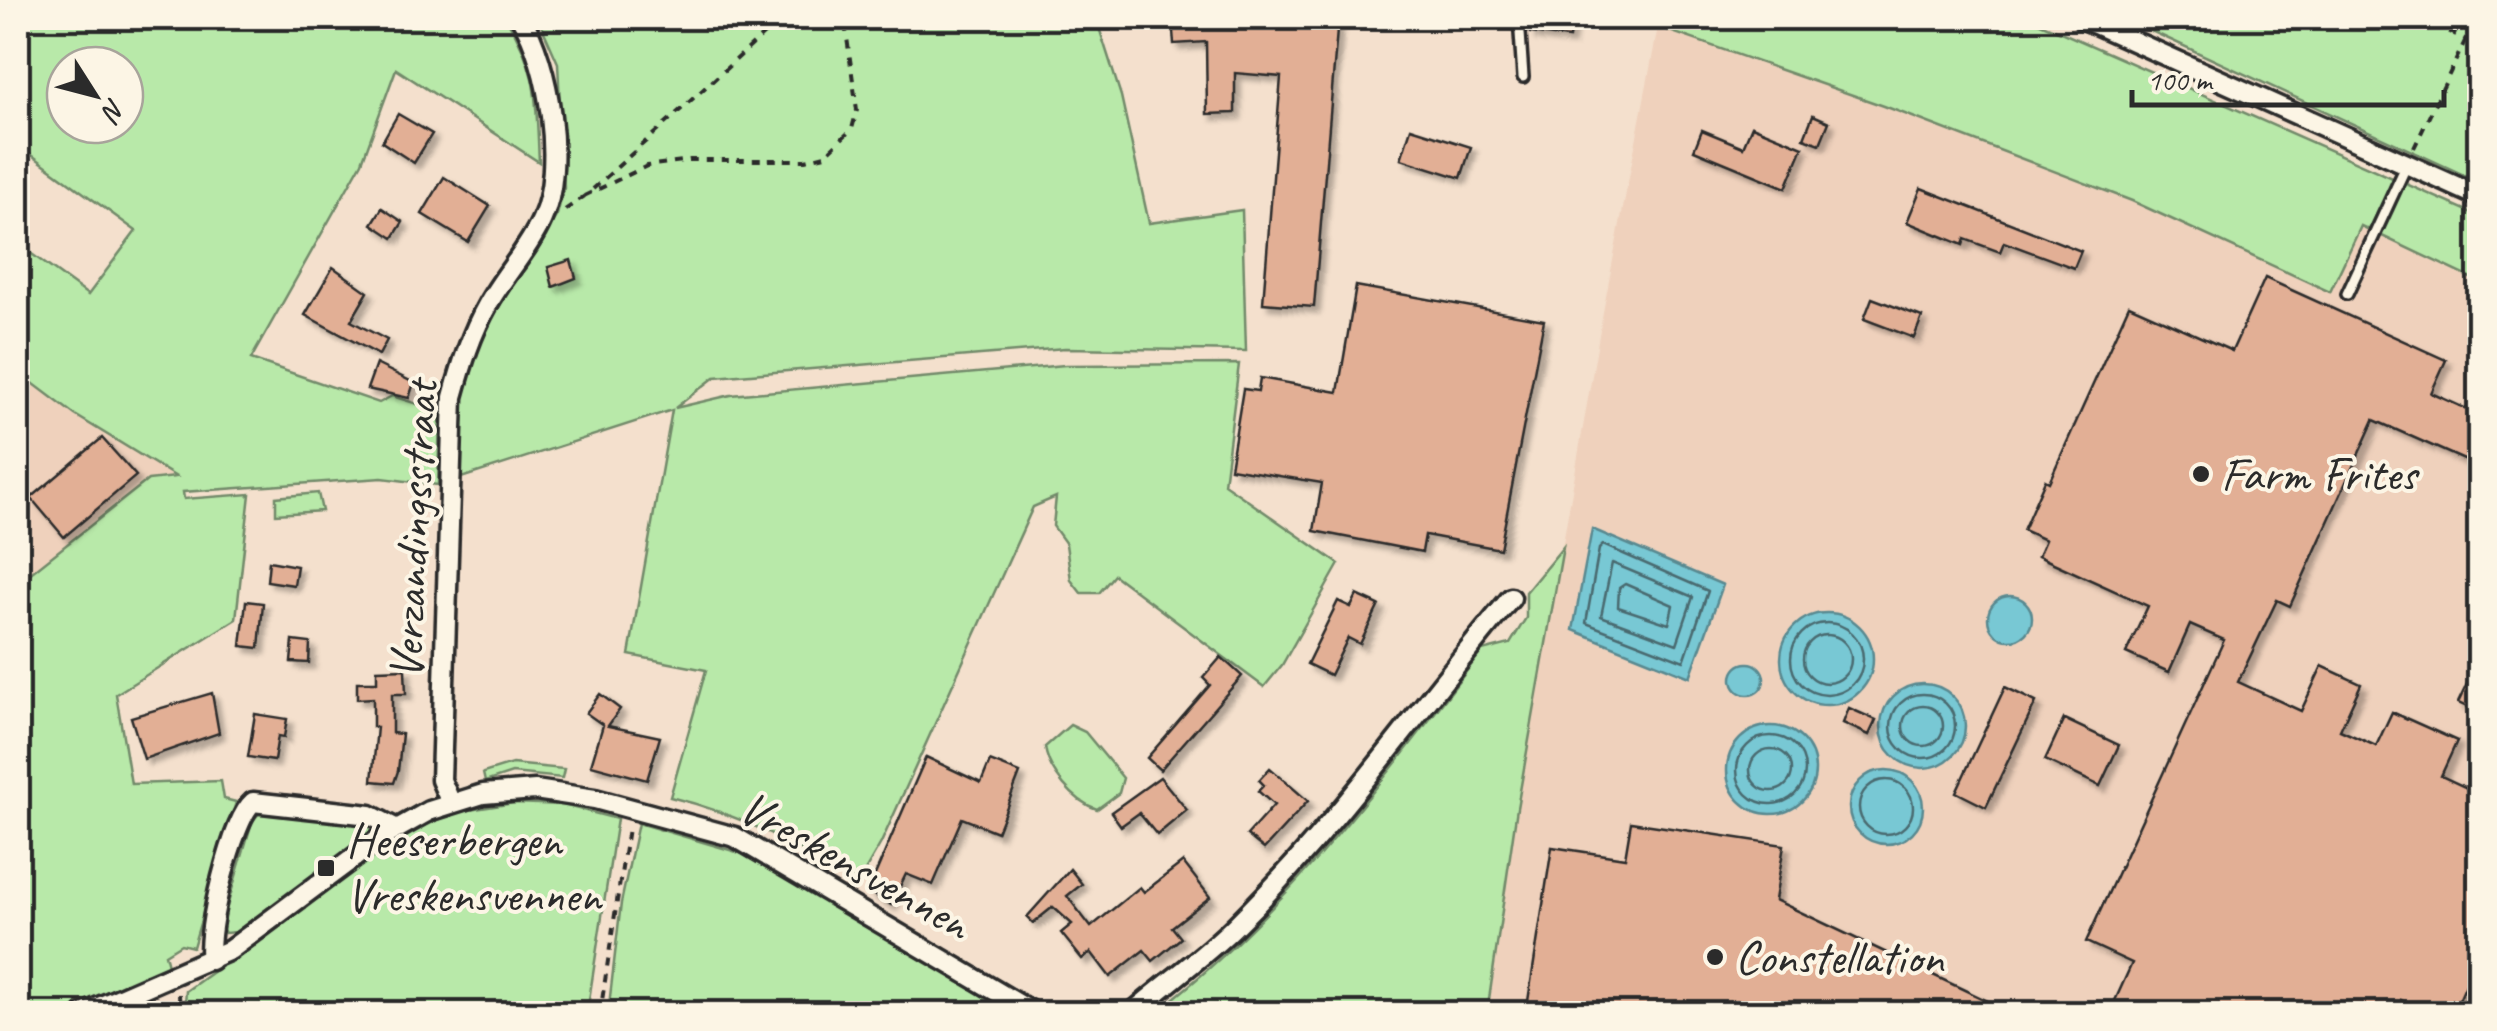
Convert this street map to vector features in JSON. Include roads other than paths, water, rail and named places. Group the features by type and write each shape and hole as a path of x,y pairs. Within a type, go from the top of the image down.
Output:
{"street":[{"name":"Verzandingsstraat","path":"450,803 441,780 454,398 467,345 542,220 550,190 547,92 538,45 520,18"},
{"path":"2082,18 2480,197"},
{"path":"1131,1014 1233,929 1263,898 1387,754 1511,598"},
{"name":"Vreskensvennen","path":"84,1014 211,960 283,913 397,828 450,803 483,794 536,790 632,808 734,837 1035,1014"},
{"path":"211,960 210,926 241,820 253,802 370,815 397,828"}],"lane":[{"path":"1519,18 1523,78"},
{"path":"2347,294 2407,164"}],"water":[{"path":"1592,529 1723,585 1690,677 1573,630"},
{"path":"2010,596 2025,603 2032,618 2025,633 2010,640 1995,633 1988,618 1995,603"},
{"path":"1818,613 1836,613 1853,620 1866,633 1873,659 1866,685 1853,698 1836,705 1818,705 1801,698 1788,685 1781,668 1781,650 1788,633 1801,620"},
{"path":"1748,663 1759,668 1764,679 1759,690 1748,695 1737,690 1732,679 1737,668"},
{"path":"1915,684 1931,684 1947,691 1958,702 1965,726 1962,742 1953,756 1931,768 1915,768 1899,761 1888,750 1881,734 1881,718 1888,702 1899,691"},
{"path":"1771,726 1802,739 1815,770 1802,801 1771,814 1740,801 1727,770 1740,739"},
{"path":"1886,770 1912,781 1923,807 1912,833 1886,844 1860,833 1849,807 1860,781"}],"place":[{"name":"Farm Frites","path":"2201,474"},
{"name":"Heeserbergen Vreskensvennen","path":"326,868"},
{"name":"Constellation","path":"1715,957"}]}
